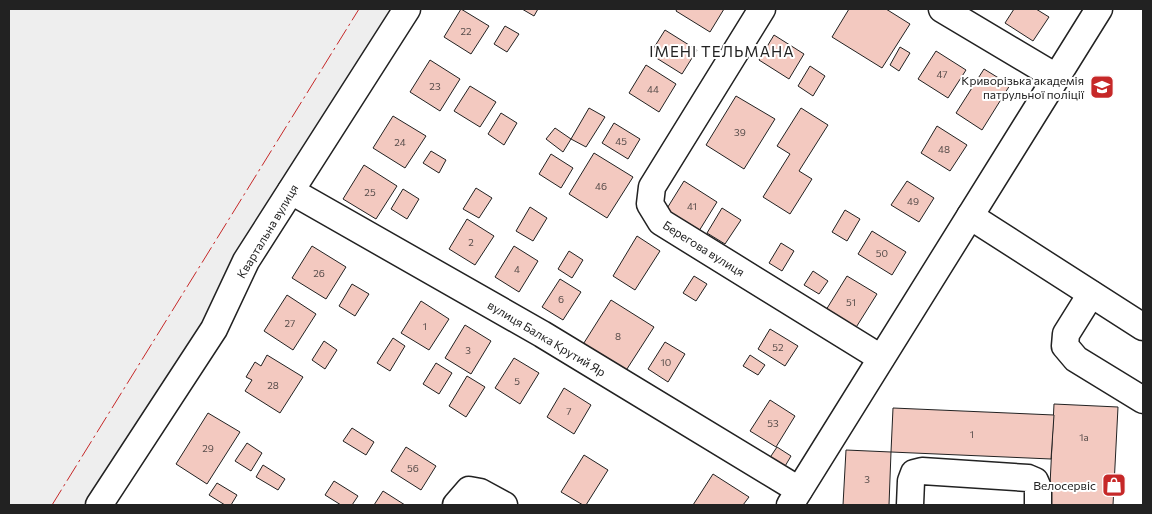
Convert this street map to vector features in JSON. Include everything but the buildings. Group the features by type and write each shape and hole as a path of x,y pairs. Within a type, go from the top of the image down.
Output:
{"street":[{"name":"Квартальна вулиця","path":"99,505 214,329 246,261 407,9"},
{"name":"Берегова вулиця","path":"762,9 652,187 650,204 661,222 881,358"},
{"path":"942,9 1056,77"},
{"path":"794,498 1099,9"},
{"name":"вулиця Балка Крутий Яр","path":"291,191 542,334 794,498"},
{"path":"970,216 1143,327"},
{"path":"1091,294 1066,334 1065,346 1076,359 1143,400"},
{"path":"910,505 911,481 914,473 922,470 1028,478 1035,481 1038,488 1038,505"},
{"path":"456,505 469,490 480,492 504,505"}],"shaded area":[{"path":"9,9 407,9 99,505 9,505"}],"power":[{"path":"52,505 359,9"}],"place":[{"name":"Криворізька академія патрульної поліції","path":"1102,87"},
{"name":"Велосервіс","path":"1114,485"}],"district":[{"name":"ІМЕНІ ТЕЛЬМАНА","path":"722,51"}]}
